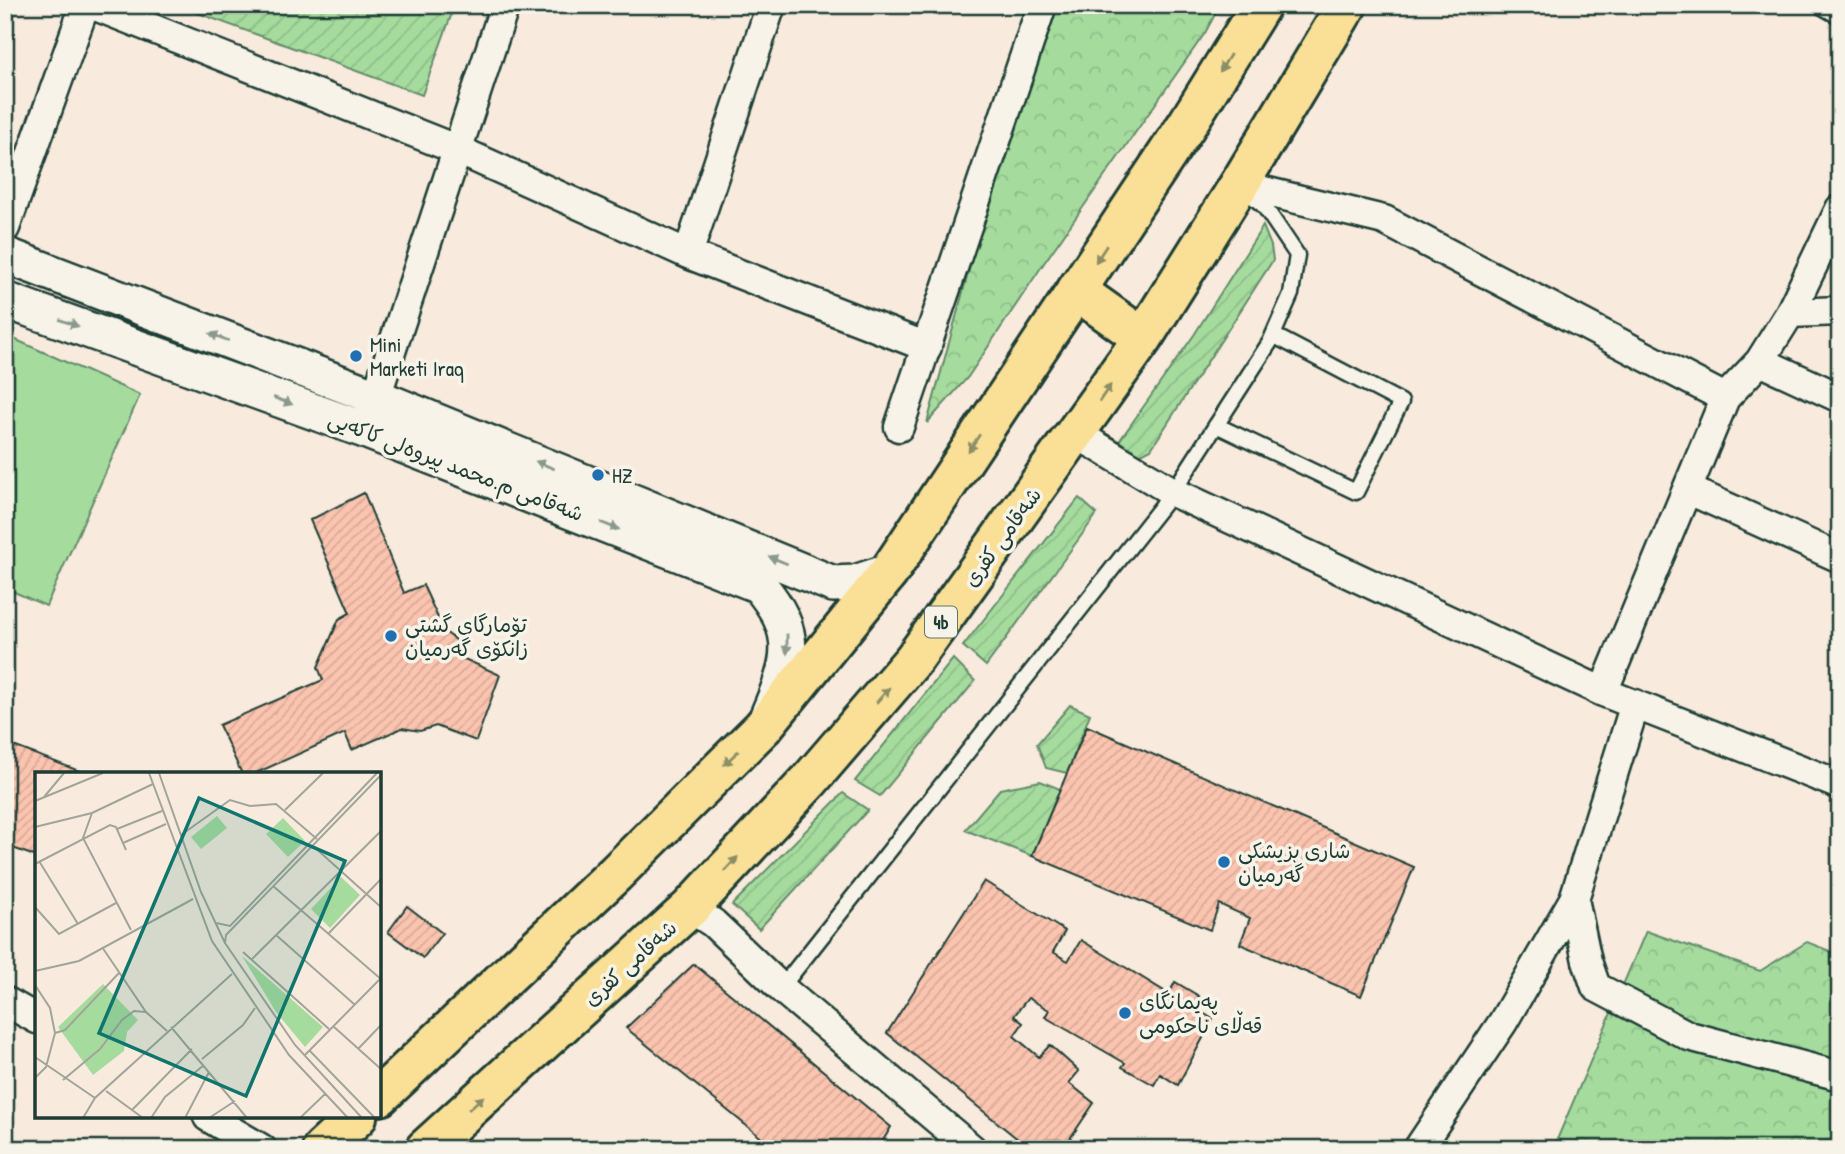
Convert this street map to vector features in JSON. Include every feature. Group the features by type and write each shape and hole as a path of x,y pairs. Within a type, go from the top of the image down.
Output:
{"highway":[{"path":"382,1094 615,874 763,727 888,572 1186,126 1261,5"},
{"name":"شەقامی کفری","path":"425,1149 690,908 809,782 914,659 1143,338 1239,186 1347,5"},
{"path":"1077,291 1143,338"},
{"path":"322,1149 354,1119"}],"street":[{"path":"5,228 85,5"},
{"path":"93,5 458,150 688,254 927,347"},
{"path":"362,429 376,397 505,5"},
{"path":"688,254 771,5"},
{"path":"900,426 1042,5"},
{"path":"1239,186 1384,220 1726,398"},
{"path":"1604,692 1726,398 1760,361 1790,313 1840,209"},
{"name":"شەقامی م.محمد پیروەلی کاکەیی","path":"5,255 376,397 833,583 855,583 888,572"},
{"name":"شەقامی م.محمد پیروەلی کاکەیی","path":"5,300 362,429 759,585 776,606 788,634 787,657 778,692 763,727"},
{"path":"1790,313 1840,311"},
{"path":"1760,361 1840,398"},
{"path":"1077,434 1173,492 1604,692 1840,785"},
{"path":"1689,490 1840,558"},
{"path":"1418,1149 1503,1022 1574,899 1635,704"},
{"path":"1574,899 1587,961 1596,987 1689,1036 1840,1076"},
{"path":"690,908 713,923 781,988 972,1149"},
{"path":"5,1001 35,1018"},
{"path":"211,1119 262,1149"}],"lane":[{"path":"1819,5 1840,17"},
{"path":"781,988 1173,492 1273,335 1291,294 1297,255 1264,206 1239,186"},
{"path":"1216,425 1356,492 1401,402 1273,335"}],"green space":[{"path":"176,5 455,5 422,95"},
{"path":"1058,5 1220,5 1205,33 968,377 927,423 975,248"},
{"path":"1263,226 1273,260 1151,449 1136,457 1115,447 1194,335"},
{"path":"5,335 140,395 46,606 5,588"},
{"path":"1079,498 1097,514 986,666 963,646"},
{"path":"953,659 975,681 880,796 855,781"},
{"path":"1070,705 1090,714 1067,773 1046,768 1037,744"},
{"path":"1040,781 1060,789 1032,856 965,830 1000,789"},
{"path":"843,793 868,810 759,929 732,905"},
{"path":"1646,931 1760,971 1807,942 1840,955 1840,1149 1553,1149"}],"building":[{"name":"تۆمارگای گشتی زانکۆی گەرمیان","path":"364,493 404,593 423,585 444,631 457,641 462,658 500,675 476,741 436,726 420,731 402,728 352,750 345,733 258,772 241,772 219,725 323,680 318,667 339,619 350,613 310,520"},
{"name":"شاری پزیشکی گەرمیان","path":"1087,726 1414,867 1361,996 1240,944 1250,918 1219,904 1210,930 1032,856"},
{"path":"8,744 82,772 35,772 35,856 5,845 5,750"},
{"name":"پەیمانگای قەڵای ناحکومی","path":"984,881 1065,931 1053,952 1068,961 1081,940 1169,994 1175,982 1199,996 1193,1007 1213,1019 1178,1085 1160,1074 1154,1085 1122,1067 1125,1063 1045,1017 1049,1010 1028,998 1014,1016 1023,1023 1014,1036 1039,1057 1050,1045 1079,1071 1069,1083 1094,1103 1063,1149 1030,1149 887,1033"},
{"path":"407,906 442,933 423,958 388,932"},
{"path":"694,964 891,1127 878,1149 775,1149 626,1028"}],"place":[{"name":"Mini Marketi Iraq","path":"356,356"},
{"name":"HZ","path":"598,475"},
{"name":"تۆمارگای گشتی زانکۆی گەرمیان","path":"391,636"},
{"name":"شاری پزیشکی گەرمیان","path":"1224,862"},
{"name":"پەیمانگای قەڵای ناحکومی","path":"1125,1013"}]}
